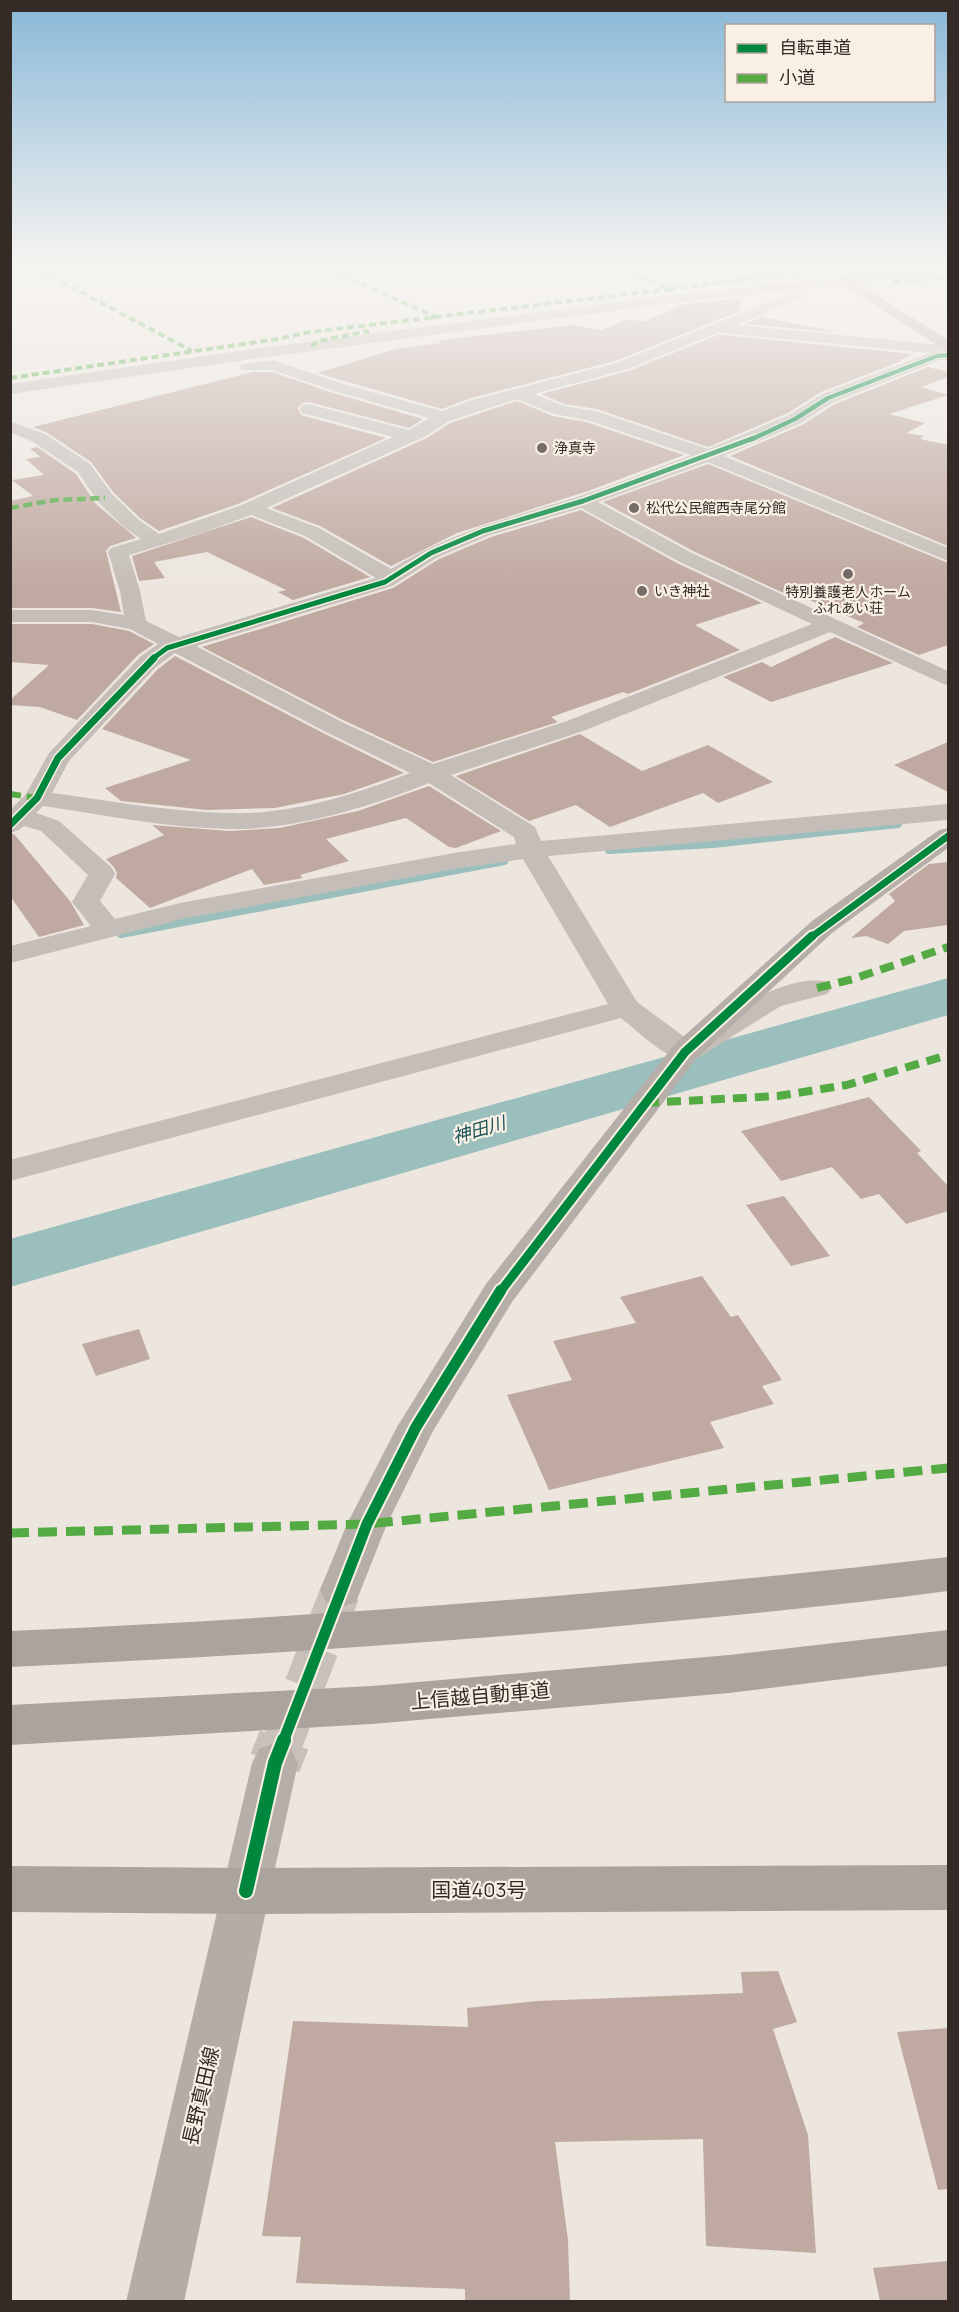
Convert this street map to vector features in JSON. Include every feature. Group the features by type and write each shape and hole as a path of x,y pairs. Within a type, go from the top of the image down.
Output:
{"highway":[{"path":"10,1649 406,1628 778,1595 948,1574"},
{"name":"上信越自動車道","path":"10,1725 372,1705 729,1674 948,1648"},
{"path":"729,1674 948,1662"},
{"name":"国道403号","path":"10,1889 246,1891 948,1888"}],"main road":[{"name":"長野真田線","path":"155,2301 246,1891"}],"street":[{"path":"10,389 116,374"},
{"path":"10,398 176,374"},
{"path":"299,374 442,417"},
{"path":"136,624 130,591 118,552 198,528 250,508 410,436 442,417 478,404 593,374"},
{"path":"22,813 58,758 148,662 176,644 374,585 391,578 431,553 483,531 583,501 745,442 795,419 828,398 891,374"},
{"path":"519,394 560,410 590,415 707,455 948,555"},
{"path":"309,409 410,436"},
{"path":"10,426 39,438 84,468 105,498 132,524 155,540"},
{"path":"583,501 686,557 948,679"},
{"path":"250,508 312,532 391,578"},
{"path":"10,616 92,616 136,624 334,727 431,773 526,833 531,850 626,1008 685,1052"},
{"path":"22,813 230,821 268,819 304,813 389,790 431,773 575,726 829,624"},
{"path":"10,955 180,911 454,861 531,850 948,812"},
{"path":"22,813 50,826 102,874 86,902 109,930"},
{"path":"341,1590 367,1524 416,1427 499,1293 685,1052 822,927 948,836"},
{"path":"685,1052 771,1000 817,988"},
{"path":"10,1171 626,1008"},
{"path":"246,1891 275,1763"}],"building":[{"path":"245,374 277,374 333,393 423,419 409,428 309,402 302,403 298,408 301,415 386,438 238,504 159,531 140,518 114,493 91,462 46,432 33,427"},
{"path":"320,374 565,374 471,398 442,409"},
{"path":"618,374 868,374 821,392 788,413 708,447 597,409 565,404 541,394"},
{"path":"911,374 948,374 948,377 921,387 948,395 889,414 925,423 906,433 924,436 920,439 948,445 948,546 730,456 802,425 835,404"},
{"path":"517,401 553,416 586,422 684,455 588,491 457,533 391,566 320,526 272,508 427,438 450,423"},
{"path":"37,447 76,474 96,504 136,538 110,546 106,551 121,612 92,608 10,608 10,501 33,496 12,480 44,475 26,459 41,457 30,449"},
{"path":"708,464 948,563 948,645 919,655 857,627 864,623 793,593 788,595 693,551 603,502"},
{"path":"581,510 677,563 762,603 695,625 740,650 628,694 623,692 551,717 558,722 433,762 343,720 202,647 393,588 439,559 491,537"},
{"path":"251,517 304,538 370,577 293,600 278,592 286,590 207,552 154,562 165,578 139,581 132,556"},
{"path":"10,624 92,624 129,631 154,644 138,655 77,720 40,707 10,705 10,700 49,665 10,662"},
{"path":"835,637 893,663 771,702 723,677 762,662 771,667"},
{"path":"175,656 404,773 344,794 275,808 207,810 121,801 105,788 191,760 102,729 158,669"},
{"path":"580,734 642,771 708,745 773,782 718,803 703,793 610,827 576,805 529,821 456,776"},
{"path":"948,742 948,792 894,765"},
{"path":"429,786 501,831 456,848 449,847 406,818 326,839 349,861 300,875 303,878 264,885 252,869 150,908 116,878 117,873 114,867 106,859 164,835 152,825 229,831 280,828 358,811"},
{"path":"14,834 70,901 84,925 39,937 10,896 10,835"},
{"path":"948,862 948,925 904,931 888,944 866,936 851,938 895,901 889,894 929,864"},
{"path":"869,1097 921,1151 917,1153 948,1186 948,1211 906,1224 879,1194 861,1199 832,1167 781,1181 741,1131"},
{"path":"784,1196 830,1256 791,1266 746,1205"},
{"path":"702,1276 731,1317 738,1315 782,1380 762,1386 774,1404 710,1422 724,1448 549,1490 507,1395 572,1380 553,1341 636,1323 620,1297"},
{"path":"139,1329 150,1359 96,1376 82,1344"},
{"path":"778,1971 797,2022 773,2029 808,2135 816,2253 706,2246 703,2139 555,2142 568,2240 570,2301 465,2301 465,2289 296,2283 301,2237 262,2236 293,2021 468,2027 467,2008 537,2001 743,1993 741,1972"},
{"path":"948,2028 948,2189 938,2190 897,2032"},
{"path":"948,2261 948,2301 880,2301 873,2268"}],"waterway":[{"path":"609,850 713,844 898,824"},
{"path":"121,934 504,861"},
{"name":"神田川","path":"10,1263 948,996"}],"tunnel":[{"path":"283,1742 341,1590"},
{"path":"275,1763 284,1740"}],"marked path":[{"path":"10,378 38,374"},
{"path":"10,508 55,500 105,498"},
{"path":"10,794 37,798"},
{"path":"817,988 853,979 948,947"},
{"path":"645,1103 778,1096 847,1085 948,1055"},
{"path":"10,1533 367,1524 948,1468"}],"cycle path":[{"path":"10,825 37,798 58,758 148,662 167,648 385,582 431,553 483,531 583,501 745,442 795,419 828,398 891,374"},
{"path":"246,1891 275,1763 367,1524 416,1427 499,1293 685,1052 822,927 948,836"}],"place":[{"name":"浄真寺","path":"542,448"},
{"name":"松代公民館西寺尾分館","path":"634,508"},
{"name":"特別養護老人ホーム ふれあい荘","path":"848,574"},
{"name":"いき神社","path":"642,591"}]}
